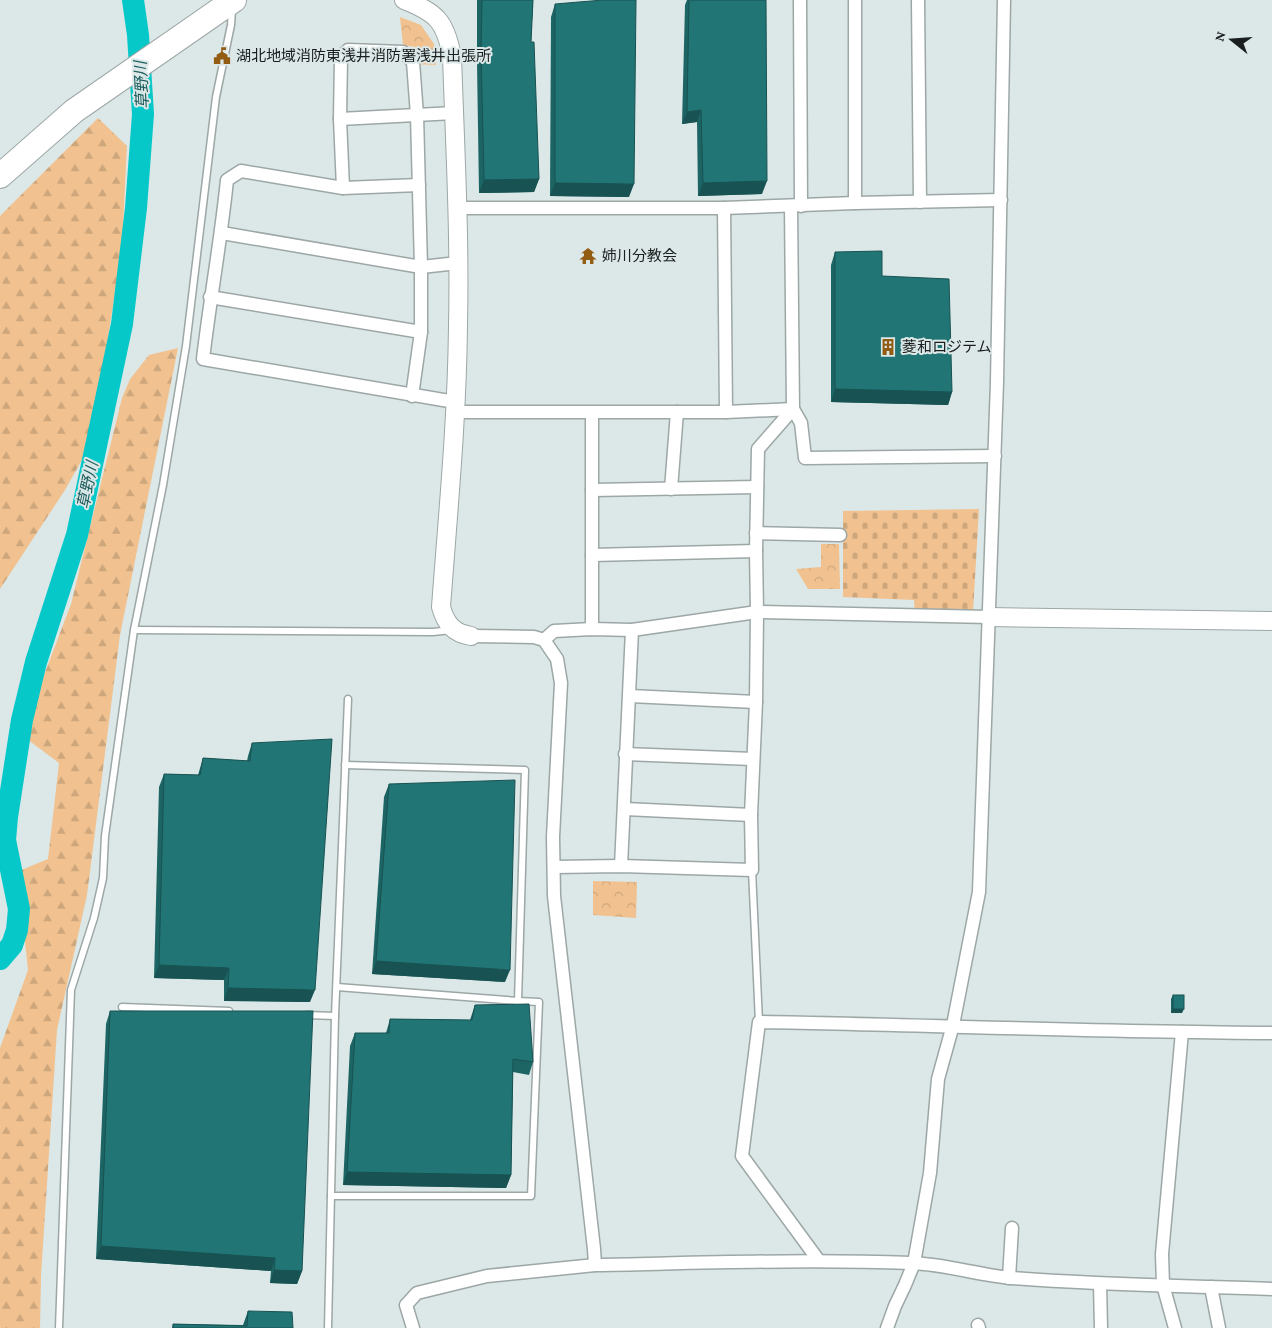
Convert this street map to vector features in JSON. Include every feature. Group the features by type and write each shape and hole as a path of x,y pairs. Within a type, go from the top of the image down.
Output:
{"highway":[{"path":"0,176 74,111 230,2"}],"street":[{"path":"404,0 422,7 439,20 448,36 452,56 458,327 455,407 441,607 444,618 452,630 462,635 534,637 544,640 557,660 560,684 553,837 554,896 595,1265"},
{"path":"800,0 793,409 801,423 805,458 995,456"},
{"path":"855,0 855,203"},
{"path":"918,0 920,202"},
{"path":"887,1328 914,1262 930,1173 938,1079 953,1025 979,892 995,456 1004,0"},
{"path":"343,188 340,119 341,57 348,50 403,52 413,62 417,115 422,267 421,332 412,396"},
{"path":"340,119 454,113"},
{"path":"419,185 343,188 241,171 227,180 222,233 210,297 203,359 412,396 455,407 592,413 726,412 793,409"},
{"path":"456,208 724,208 1001,200"},
{"path":"724,208 726,412"},
{"path":"222,233 422,267 458,263"},
{"path":"210,297 421,332"},
{"path":"554,867 621,866 752,870 751,815 756,702 758,449 793,409"},
{"path":"671,489 676,412"},
{"path":"592,413 592,629"},
{"path":"592,490 757,487"},
{"path":"756,533 840,535"},
{"path":"592,555 756,551"},
{"path":"544,640 554,631 592,629 632,630 757,612 1272,621"},
{"path":"621,866 632,630"},
{"path":"630,696 756,702"},
{"path":"625,754 753,758"},
{"path":"625,810 751,815"},
{"path":"818,1261 742,1156 759,1022 1272,1033"},
{"path":"1175,1328 1162,1285 1162,1254 1182,1032"},
{"path":"1010,1278 1012,1228"},
{"path":"413,1328 406,1304 416,1293 487,1276 595,1265 818,1261 914,1262 1010,1278 1100,1284 1272,1289"},
{"path":"1100,1284 1101,1328"},
{"path":"1211,1287 1219,1328"}],"lane":[{"path":"59,1328 71,990 94,918 103,878 105,836 134,630 163,485 186,346 216,97 231,25 230,2"},
{"path":"134,630 433,632 452,630"},
{"path":"328,1328 335,1016 348,699"},
{"path":"345,766 525,770 518,1001"},
{"path":"752,870 759,1022"},
{"path":"331,1196 531,1196 539,1002 336,987"},
{"path":"122,1007 238,1012"},
{"path":"297,1014 335,1016"}],"green space":[{"path":"400,17 421,25 434,44 436,65 415,64 415,47 403,45"},
{"path":"98,118 127,146 122,247 92,442 65,490 0,589 0,216"},
{"path":"178,348 120,635 87,895 57,1030 41,1276 40,1328 0,1328 0,1048 28,970 25,942 7,934 19,871 48,859 59,763 27,739 27,720 71,604 122,398 130,379 149,355"},
{"path":"979,509 973,612 915,617 914,600 843,597 843,511"},
{"path":"821,544 839,544 840,589 808,589 796,569 821,567"},
{"path":"593,881 637,882 636,918 593,915"}],"building":[{"path":"482,0 533,0 531,42 534,42 539,179 484,180 481,50"},
{"path":"603,0 636,0 634,184 555,183 555,4"},
{"path":"689,0 766,0 767,181 703,183 701,110 687,112"},
{"name":"菱和ロジテム","path":"882,251 882,276 949,279 952,392 835,389 835,252"},
{"path":"332,739 315,990 228,988 229,968 159,965 164,774 200,775 203,758 250,761 252,743"},
{"path":"515,780 510,970 376,961 389,784"},
{"path":"1173,995 1184,995 1184,1009 1173,1009"},
{"path":"529,1004 533,1062 513,1059 511,1175 347,1172 355,1033 389,1033 390,1019 472,1020 475,1005"},
{"path":"110,1011 313,1011 302,1271 274,1270 275,1258 101,1246"},
{"path":"248,1311 292,1312 293,1328 173,1328 173,1324 247,1326"}],"waterway":[{"name":"草野川","path":"0,959 12,945 17,930 19,909 5,840 22,720 36,662 77,535 122,324 136,208 143,114 138,35 133,0"}],"place":[{"name":"湖北地域消防東浅井消防署浅井出張所","path":"222,56"},
{"name":"姉川分教会","path":"588,256"},
{"name":"菱和ロジテム","path":"888,347"}]}
